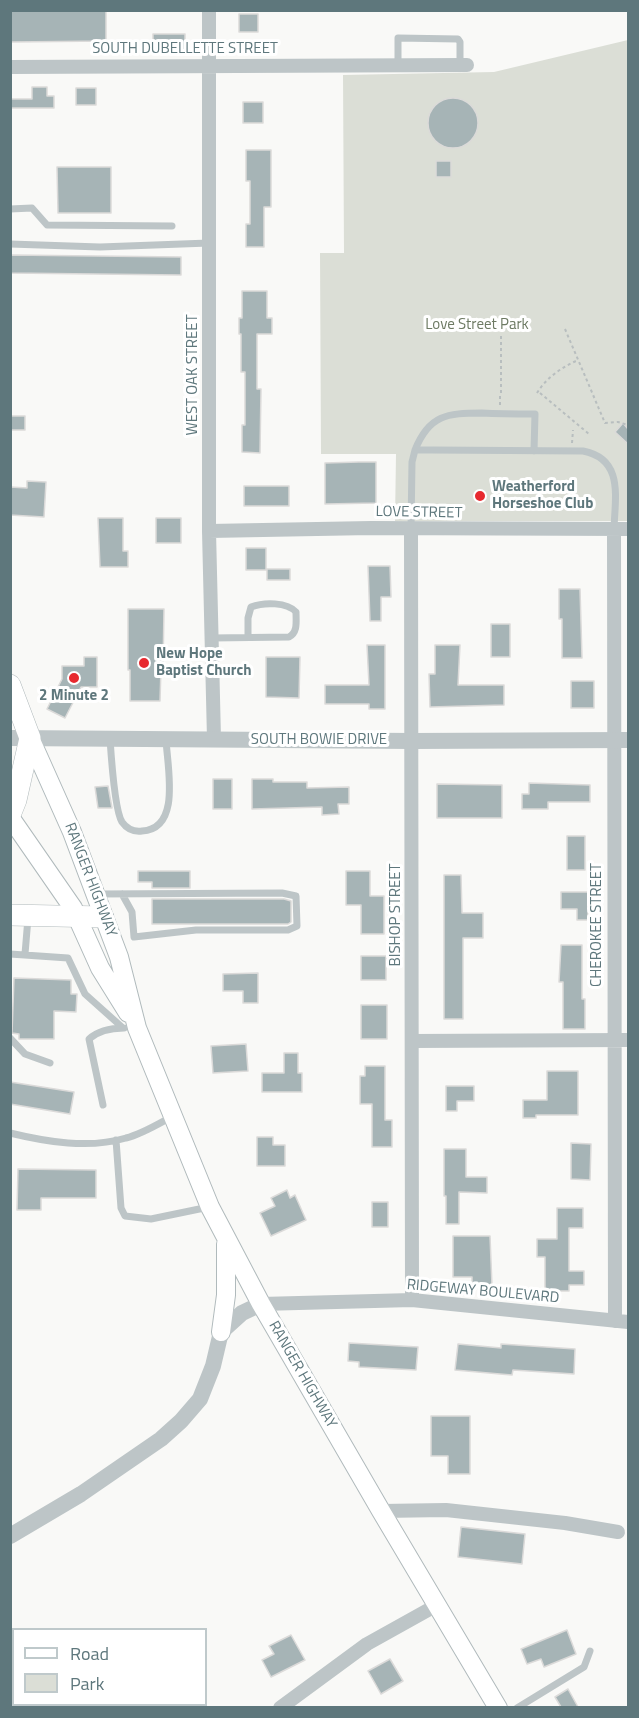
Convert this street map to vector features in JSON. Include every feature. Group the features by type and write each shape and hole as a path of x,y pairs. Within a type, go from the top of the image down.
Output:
{"main road":[{"path":"10,686 20,738 16,800 10,816"},
{"name":"RANGER HIGHWAY","path":"20,738 72,832 119,957 130,1028"},
{"name":"RANGER HIGHWAY","path":"10,816 54,878 77,917 173,1116 210,1207 261,1304 498,1707"},
{"path":"19,915 103,917"},
{"path":"221,1332 226,1295 226,1239"}],"street":[{"name":"WEST OAK STREET","path":"209,10 209,531 214,740"},
{"name":"SOUTH DUBELLETTE STREET","path":"10,67 463,65"},
{"name":"LOVE STREET","path":"209,531 371,528 411,530 628,529"},
{"name":"CHEROKEE STREET","path":"614,529 621,740 614,1040 622,1322"},
{"name":"BISHOP STREET","path":"411,530 412,1300"},
{"name":"SOUTH BOWIE DRIVE","path":"20,738 621,740"},
{"path":"412,1041 628,1040"},
{"name":"RIDGEWAY BOULEVARD","path":"261,1304 412,1300 622,1322"},
{"path":"10,1536 81,1494 161,1439 181,1421 200,1399 213,1366 221,1332 242,1313 261,1304"},
{"path":"381,1511 446,1510 565,1523 618,1532"},
{"path":"280,1707 367,1644 436,1605"}],"lane":[{"path":"398,65 398,38 458,39 463,65"},
{"path":"10,209 32,208 47,225 172,226"},
{"path":"10,244 100,247 210,243"},
{"path":"411,530 412,462 420,436 429,426 445,416 464,413 535,414 534,451"},
{"path":"415,450 592,453 610,465 615,485 614,529"},
{"path":"212,638 248,638 289,637 293,635 296,628 296,612 287,605 251,607 248,638"},
{"path":"110,739 112,768 121,820 128,828 141,832 158,827 167,815 169,798 166,739"},
{"path":"94,894 282,893 296,896 297,926 288,930 196,930 134,937 132,912 122,894"},
{"path":"19,915 25,954"},
{"path":"10,954 68,958 85,994 130,1028"},
{"path":"103,1105 89,1039 94,1034 111,1028 130,1028"},
{"path":"10,1038 25,1054 50,1063"},
{"path":"10,1132 52,1141 99,1143 127,1138 173,1116"},
{"path":"116,1140 121,1208 125,1216 151,1219 210,1207"},
{"path":"517,1707 584,1667 590,1651"}],"path":[{"path":"565,329 605,423 618,422 628,425"},
{"path":"501,334 501,393"},
{"path":"578,360 552,376 538,393 589,434"}],"green space":[{"name":"Love Street Park","path":"628,40 628,521 395,521 396,454 321,454 320,253 344,253 343,75 494,72"}],"building":[{"path":"10,10 106,10 106,41 10,42"},
{"path":"239,14 258,14 258,32 239,32"},
{"path":"153,34 185,34 185,50 153,50"},
{"path":"32,87 47,87 47,96 54,96 54,108 10,108 10,99 32,99"},
{"path":"76,88 96,88 96,105 76,105"},
{"path":"453,98 462,100 473,109 478,123 476,132 467,143 453,148 444,146 433,137 428,123 430,114 439,103"},
{"path":"243,102 263,102 263,123 243,123"},
{"path":"246,150 271,150 271,207 264,207 264,247 246,247 246,224 250,224 250,181 246,181"},
{"path":"436,161 451,161 451,177 436,177"},
{"path":"57,167 111,167 111,213 58,213"},
{"path":"10,255 181,257 181,275 10,273"},
{"path":"242,291 267,291 267,318 272,318 272,334 257,334 257,389 261,389 260,453 242,452 242,425 245,425 245,372 241,372 239,318 242,318"},
{"path":"10,416 25,416 25,430 10,430"},
{"path":"623,423 628,429 628,444 615,432"},
{"path":"376,462 376,503 325,504 325,463"},
{"path":"27,481 46,482 44,517 10,515 10,487 27,488"},
{"path":"244,486 289,486 289,506 244,506"},
{"path":"98,518 123,518 123,551 128,551 128,567 100,567"},
{"path":"156,518 181,518 181,543 156,543"},
{"path":"246,548 266,548 266,570 246,570"},
{"path":"368,566 390,566 391,597 381,597 381,621 370,621"},
{"path":"267,569 290,569 290,580 267,580"},
{"path":"559,589 580,589 582,658 562,658"},
{"path":"128,609 164,609 160,701 130,701"},
{"path":"491,624 510,624 510,657 491,657"},
{"path":"367,645 385,645 385,709 369,709 369,704 325,704 325,685 369,685"},
{"path":"435,645 460,645 458,685 504,685 504,705 430,707 429,674 435,674"},
{"path":"84,657 97,657 97,687 81,687 65,718 47,709 62,679 62,666 84,666"},
{"path":"266,657 300,657 299,698 266,697"},
{"path":"571,681 594,681 594,708 571,708"},
{"path":"213,779 232,779 232,809 213,809"},
{"path":"252,779 273,779 273,782 307,782 307,788 349,787 349,804 338,804 339,814 322,815 322,807 252,809"},
{"path":"529,783 590,785 590,802 548,802 548,809 522,809 522,794 529,794"},
{"path":"437,784 502,785 502,818 437,818"},
{"path":"108,786 112,808 98,808 95,787"},
{"path":"567,836 585,836 585,870 567,870"},
{"path":"138,871 190,871 190,888 152,888 152,882 138,882"},
{"path":"346,871 370,871 370,896 384,896 384,934 361,934 361,905 346,905"},
{"path":"444,875 461,875 462,913 483,913 483,938 463,938 463,1019 444,1019"},
{"path":"561,892 588,892 588,920 577,920 577,909 561,909"},
{"path":"152,899 284,899 291,901 291,922 288,924 152,924"},
{"path":"561,945 582,945 582,999 585,999 585,1029 563,1029 563,982 559,982"},
{"path":"361,956 386,956 386,980 361,980"},
{"path":"258,973 258,1003 243,1003 243,991 223,991 223,974"},
{"path":"14,978 71,980 71,994 77,994 76,1012 54,1011 54,1039 19,1039 19,1034 12,1033"},
{"path":"361,1005 387,1005 387,1039 361,1039"},
{"path":"246,1044 248,1071 213,1073 211,1046"},
{"path":"284,1053 298,1053 298,1073 302,1073 302,1092 262,1092 262,1073 284,1073"},
{"path":"365,1066 385,1066 385,1120 392,1120 392,1147 372,1147 372,1104 360,1104 360,1076 365,1076"},
{"path":"547,1071 578,1071 578,1115 536,1115 536,1118 523,1118 523,1100 547,1100"},
{"path":"10,1082 74,1092 70,1114 10,1104"},
{"path":"446,1086 474,1086 474,1101 457,1101 457,1111 446,1111"},
{"path":"257,1137 273,1137 273,1145 285,1145 285,1166 257,1166"},
{"path":"571,1143 591,1144 590,1180 571,1179"},
{"path":"444,1149 466,1149 466,1177 487,1177 487,1193 459,1192 459,1224 446,1224"},
{"path":"18,1169 96,1170 96,1198 41,1198 41,1210 17,1210"},
{"path":"287,1190 290,1198 295,1195 306,1220 271,1236 260,1213 275,1206 271,1198"},
{"path":"372,1202 388,1202 388,1227 372,1227"},
{"path":"557,1208 583,1208 583,1228 569,1228 569,1271 584,1271 584,1285 569,1285 569,1291 545,1291 545,1257 537,1257 537,1239 557,1239"},
{"path":"453,1236 490,1236 492,1286 472,1286 472,1277 453,1277"},
{"path":"349,1343 418,1347 416,1370 359,1367 359,1362 348,1361"},
{"path":"458,1344 501,1348 501,1344 575,1349 574,1374 513,1370 512,1375 455,1370"},
{"path":"431,1416 470,1416 470,1474 448,1474 448,1456 431,1456"},
{"path":"461,1527 525,1534 522,1564 458,1557"},
{"path":"567,1630 576,1654 544,1667 541,1659 527,1664 521,1649"},
{"path":"291,1635 305,1660 271,1677 262,1660 274,1654 269,1646"},
{"path":"390,1659 403,1681 381,1694 368,1671"},
{"path":"568,1689 578,1707 561,1707 555,1697"}],"place":[{"name":"Weatherford Horseshoe Club","path":"480,496"},
{"name":"New Hope Baptist Church","path":"144,663"},
{"name":"2 Minute 2","path":"74,678"}]}
